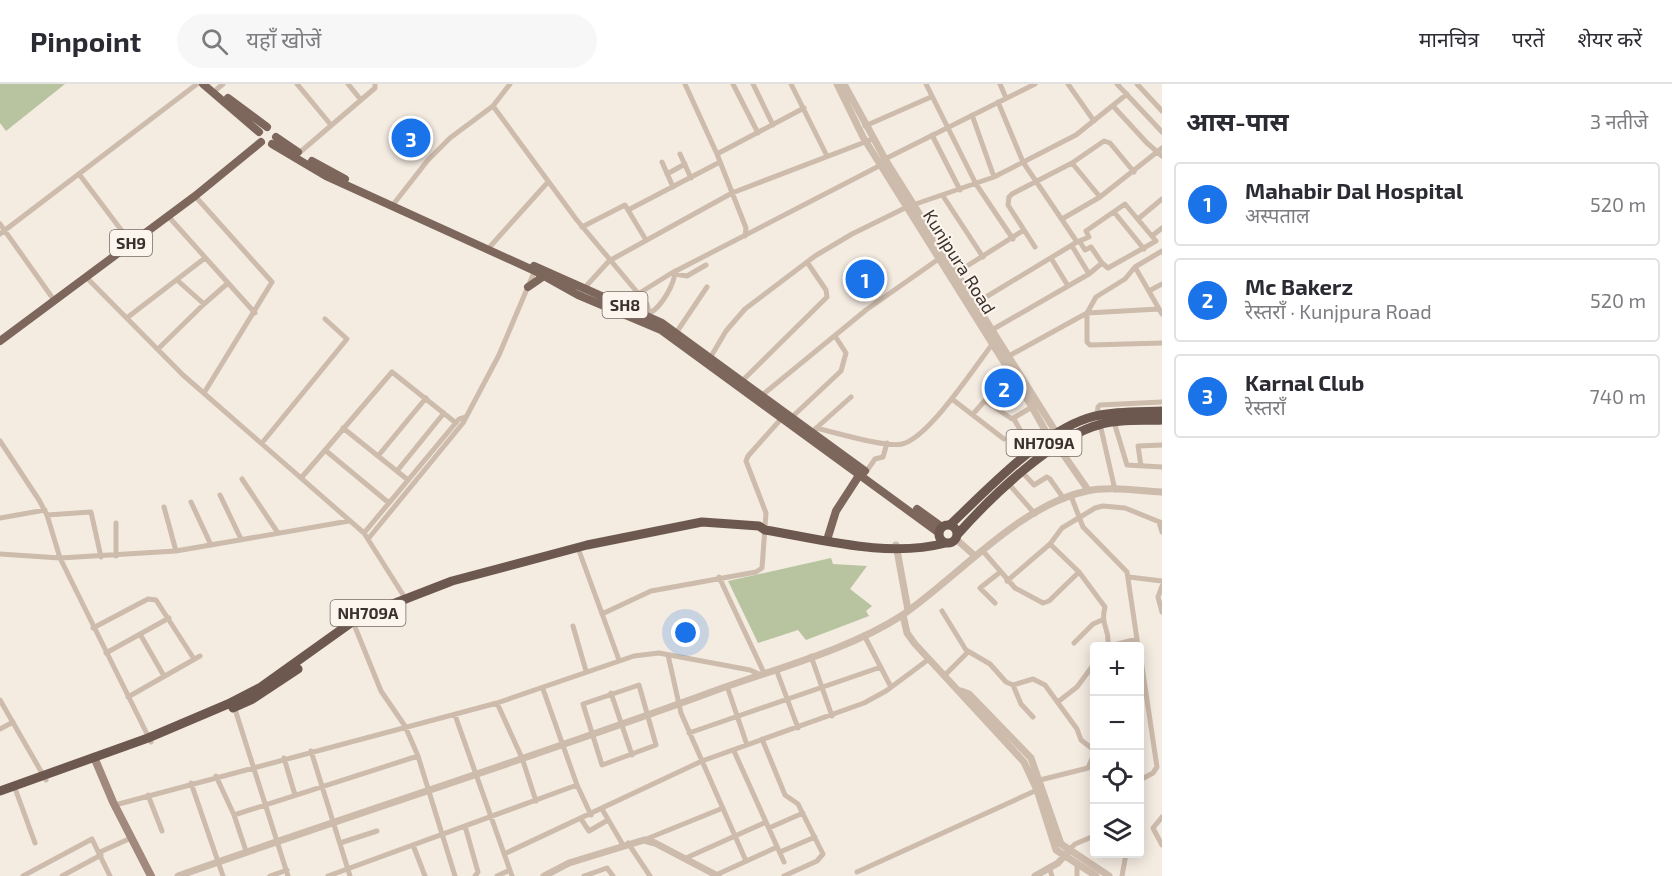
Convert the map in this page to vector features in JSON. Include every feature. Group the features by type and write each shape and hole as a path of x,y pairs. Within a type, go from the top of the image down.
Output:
{"highway":[{"name":"NH709A","path":"0,797 233,705 287,677 354,624 406,600 579,550 700,528 759,532 765,530 838,542 896,547 947,534 1057,443 1099,420 1162,411"},
{"name":"NH709A","path":"1099,420 1114,422 1162,420"},
{"name":"NH709A","path":"947,534 1032,451 1057,443"},
{"name":"NH709A","path":"0,791 45,778"}],"main road":[{"name":"SH8","path":"203,84 263,129 275,131 274,141"},
{"name":"SH8","path":"217,86 263,129"},
{"path":"261,142 263,129"},
{"name":"SH8","path":"274,141 326,176 536,269 650,314 676,333 688,347"},
{"name":"SH8","path":"261,142 274,141 393,204"},
{"name":"SH9","path":"0,341 195,196 261,142"},
{"name":"SH8","path":"536,269 578,295 651,324 688,347 781,419 811,432"},
{"path":"528,287 544,276"},
{"name":"SH8","path":"727,376 741,381 792,417 863,473 947,534"},
{"path":"826,540 836,511 863,473"},
{"path":"95,759 115,805 151,876"}],"street":[{"path":"2,232 197,84"},
{"path":"297,84 331,125"},
{"path":"348,84 361,100"},
{"path":"299,153 375,88 375,84"},
{"path":"685,84 717,154 746,228 745,236"},
{"path":"733,84 758,133"},
{"path":"753,84 773,125"},
{"path":"791,84 827,156"},
{"name":"Kunjpura Road","path":"837,84 882,162 1006,358 1032,407 1057,443"},
{"path":"578,295 609,261 732,193 869,140 865,126 844,84"},
{"path":"918,84 926,84 976,184 1013,239"},
{"path":"1000,84 1006,98"},
{"path":"638,294 948,126 1035,84"},
{"path":"1068,84 1094,121"},
{"path":"1117,84 1162,132"},
{"path":"1137,84 1162,111"},
{"path":"393,204 415,174 450,138 493,106 506,86"},
{"path":"707,362 726,331 745,309 807,262 852,234 910,206 994,177 1076,135 1127,94"},
{"path":"865,126 932,97"},
{"path":"998,102 1023,162 1062,219 1076,243 1089,274"},
{"path":"493,106 582,227 649,306 650,314"},
{"path":"1062,219 1100,197 1161,153 1113,106"},
{"path":"717,154 804,108"},
{"path":"972,115 994,177"},
{"path":"932,135 960,190"},
{"path":"1035,247 1007,201 1012,194 1038,183 1107,141 1134,172"},
{"path":"680,154 691,178"},
{"path":"662,162 673,187"},
{"path":"630,209 720,162"},
{"path":"1072,163 1100,197"},
{"path":"667,174 684,164"},
{"path":"79,174 130,243"},
{"path":"488,248 548,182"},
{"path":"195,196 272,280 271,287 204,393"},
{"path":"943,196 983,256"},
{"path":"1138,219 1162,199"},
{"path":"976,303 1076,243 1089,237 1086,231 1125,204 1156,241 1108,268 1092,247 1085,250 1076,243"},
{"path":"582,227 622,205 630,209 646,240"},
{"path":"1114,212 1144,249"},
{"path":"168,216 255,313"},
{"path":"0,224 2,232 54,300"},
{"path":"1153,235 1162,228"},
{"path":"956,273 1024,230"},
{"path":"1162,251 1135,267 1125,279 1096,297 1087,314 1087,342 1089,345 1162,343"},
{"path":"761,396 866,310 942,257 976,303 989,332 1089,274 1102,263"},
{"path":"128,317 206,258"},
{"path":"1051,258 1068,286"},
{"path":"741,381 827,297 826,290 807,262"},
{"path":"675,272 687,276 706,265"},
{"path":"1006,358 1087,314 1161,312 1135,267"},
{"path":"368,538 463,423 495,363 536,269"},
{"path":"650,314 656,309 673,282 675,272"},
{"path":"86,277 204,393 364,533 406,600"},
{"path":"177,280 204,304"},
{"path":"158,349 228,283"},
{"path":"1149,291 1162,284"},
{"path":"676,333 707,287"},
{"path":"262,443 347,339 325,319"},
{"path":"792,417 844,366 846,353 835,336"},
{"path":"811,432 887,444 900,445 909,441 952,399 995,341"},
{"path":"973,414 1013,370 1088,490"},
{"path":"302,477 392,372 456,423"},
{"path":"811,432 851,396"},
{"path":"378,456 426,398"},
{"path":"952,399 1004,438"},
{"path":"985,401 1005,416 1014,419 1032,451"},
{"path":"1115,490 1098,407 1100,405 1162,402"},
{"path":"1014,419 1032,407"},
{"path":"397,471 444,413"},
{"path":"364,533 456,423 465,417"},
{"path":"602,614 641,594 756,572 762,568 766,513 746,461 747,456 781,419"},
{"path":"1114,422 1125,462 1132,466 1162,467"},
{"path":"343,428 408,480"},
{"path":"0,441 46,513 60,558 149,740"},
{"path":"863,473 875,459 883,457 887,444"},
{"path":"1141,466 1138,446 1162,445"},
{"path":"325,450 389,503"},
{"path":"1022,472 1034,485 1047,477 1050,478 1064,499"},
{"path":"242,479 278,533"},
{"path":"1008,483 1035,514"},
{"path":"178,876 650,715 864,635 905,612 982,550 1035,514 1071,496 1088,490 1162,492"},
{"path":"220,495 241,539"},
{"path":"1071,496 1083,527 1122,565 1129,577 1137,642"},
{"path":"191,502 211,545"},
{"path":"1007,581 1078,516 1103,506 1134,510 1160,523 1162,532"},
{"path":"164,507 176,551"},
{"path":"0,518 46,513 91,512 101,557"},
{"path":"0,554 60,558 176,551 349,521"},
{"path":"116,523 116,556"},
{"path":"947,534 975,556"},
{"path":"1050,544 1079,572 1105,607 1102,620 1109,642"},
{"path":"896,547 911,639 1024,762 1037,790 1054,846 1109,876"},
{"path":"579,550 619,660"},
{"path":"982,550 1007,581 1022,594 1043,603 1049,601 1079,572"},
{"path":"995,603 980,588 999,573"},
{"path":"1129,577 1162,581"},
{"path":"719,578 761,674"},
{"path":"1162,586 1158,597 1162,612"},
{"path":"93,628 148,599 156,600 197,658 128,697"},
{"path":"942,611 969,652 990,664 1004,680 1013,685 1022,704 1033,717"},
{"path":"106,653 169,618"},
{"path":"1074,643 1093,624 1102,620"},
{"path":"354,624 381,691 405,726 418,756 455,876"},
{"path":"573,626 586,671"},
{"path":"140,634 164,676"},
{"path":"864,635 891,687"},
{"path":"1125,642 1137,639"},
{"path":"945,675 969,652"},
{"path":"115,805 284,758 455,715 543,689 619,660 642,655 668,655 761,674"},
{"path":"668,655 678,704 688,732 746,861"},
{"path":"811,656 831,716"},
{"path":"504,854 702,761 870,700 929,658"},
{"path":"688,732 822,689 881,667"},
{"path":"776,669 798,728"},
{"path":"1059,701 1077,687 1090,670"},
{"path":"1013,685 1036,679 1045,685 1059,701 1064,713 1077,729 1081,740 1093,750"},
{"path":"639,684 650,715 656,745 602,765 583,704 611,693 639,684"},
{"path":"727,686 747,746"},
{"path":"543,689 577,785 591,815"},
{"path":"961,691 969,694 1028,754 1040,780 1059,840 1067,854"},
{"path":"611,693 632,755"},
{"path":"1144,695 1156,769 1162,773"},
{"path":"0,700 45,778"},
{"path":"497,703 522,758 536,801"},
{"path":"233,705 288,873 270,876"},
{"path":"455,715 512,876"},
{"path":"0,729 13,722"},
{"path":"762,739 785,795 797,802 823,856 784,876"},
{"path":"311,751 350,876"},
{"path":"734,751 784,862"},
{"path":"234,815 418,756"},
{"path":"284,758 295,795"},
{"path":"1040,780 1088,768 1090,763"},
{"path":"1144,777 1156,769"},
{"path":"216,776 234,815 246,851"},
{"path":"191,783 223,876"},
{"path":"328,876 490,819 577,785"},
{"path":"857,872 1037,790"},
{"path":"16,791 35,843"},
{"path":"148,795 162,831"},
{"path":"544,876 564,864 644,840 723,808"},
{"path":"602,809 650,876"},
{"path":"686,858 735,836 803,813"},
{"path":"1162,817 1153,828 1162,844"},
{"path":"581,819 589,831 608,820"},
{"path":"465,826 478,872 475,876"},
{"path":"340,843 377,831"},
{"path":"644,840 656,843 717,875 746,861 815,837"},
{"path":"62,876 131,838"},
{"path":"1035,876 1067,854 1075,844 1090,838"},
{"path":"23,876 91,839 101,854 110,876"},
{"path":"413,845 424,876"},
{"path":"1122,876 1125,858"},
{"path":"1077,876 1078,860"},
{"path":"1078,860 1096,876"},
{"path":"1049,867 1052,876"},
{"path":"587,875 608,868 614,876"},
{"path":"497,876 510,870"}],"green space":[{"path":"0,84 65,84 6,131 0,123"},
{"path":"831,558 833,564 867,566 850,589 872,606 866,611 869,616 806,640 798,630 758,643 728,581"}],"place":[{"name":"Karnal Club","path":"411,138"},
{"name":"Mahabir Dal Hospital","path":"865,279"},
{"name":"Mc Bakerz","path":"1004,388"}]}
